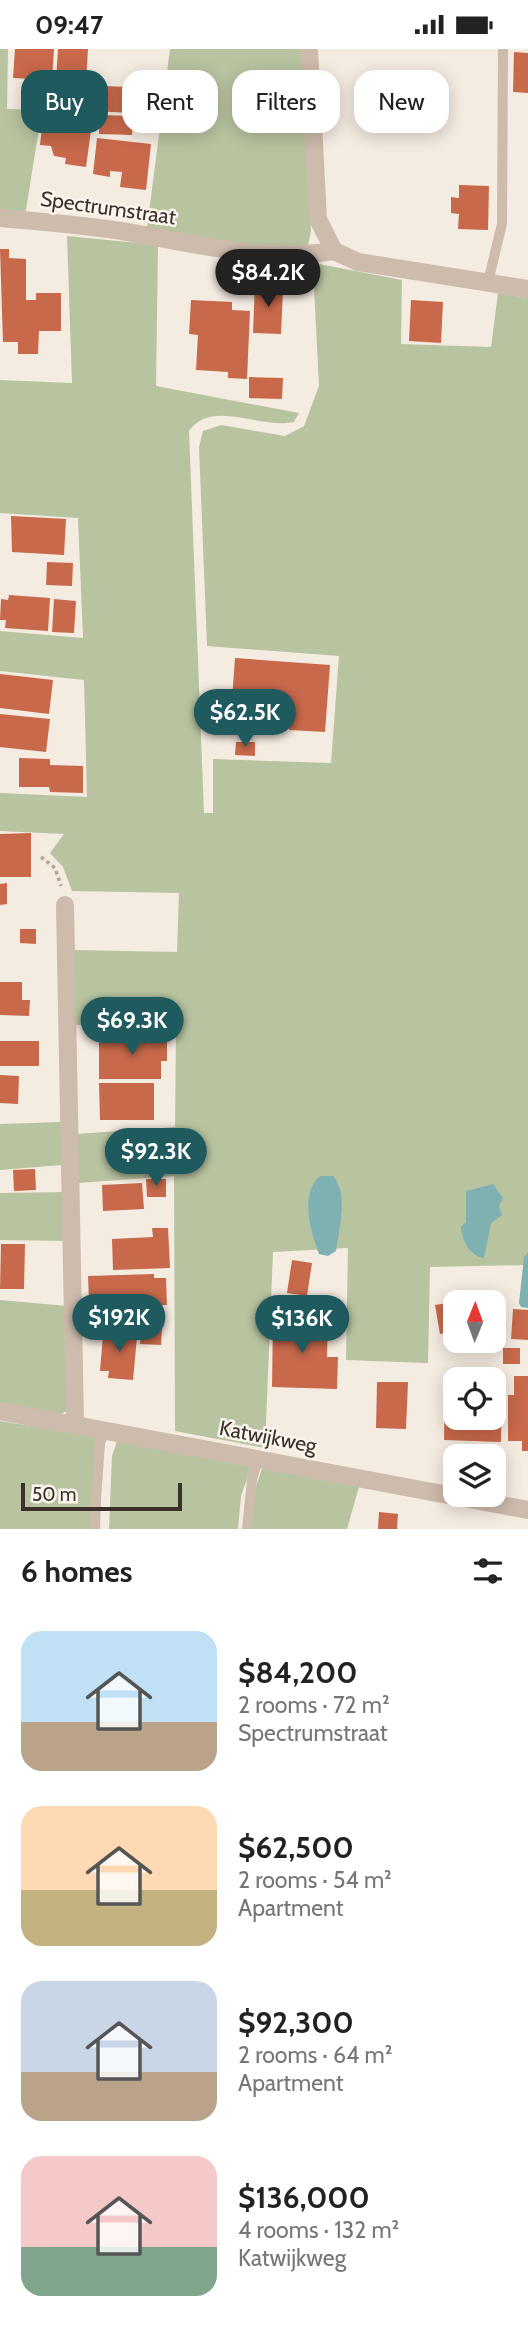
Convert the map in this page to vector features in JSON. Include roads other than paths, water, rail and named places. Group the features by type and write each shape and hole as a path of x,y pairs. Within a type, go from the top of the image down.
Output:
{"street":[{"path":"309,49 318,219 334,251 358,263 528,289"},
{"name":"Spectrumstraat","path":"0,218 86,225 236,251 299,257 334,251"},
{"path":"65,905 75,1423"},
{"name":"Katwijkweg","path":"0,1411 528,1510"}],"lane":[{"path":"488,282 502,224 503,49"},
{"path":"94,1529 101,1429"},
{"path":"247,1529 252,1480 258,1458"}],"water":[{"path":"320,1176 333,1176 338,1184 342,1202 336,1251 328,1256 319,1254 308,1203 314,1184"},
{"path":"493,1184 503,1198 499,1206 502,1215 491,1223 484,1258 468,1247 461,1227 466,1222 466,1191"},
{"path":"528,1252 528,1308 521,1307 519,1303 524,1257"}]}
